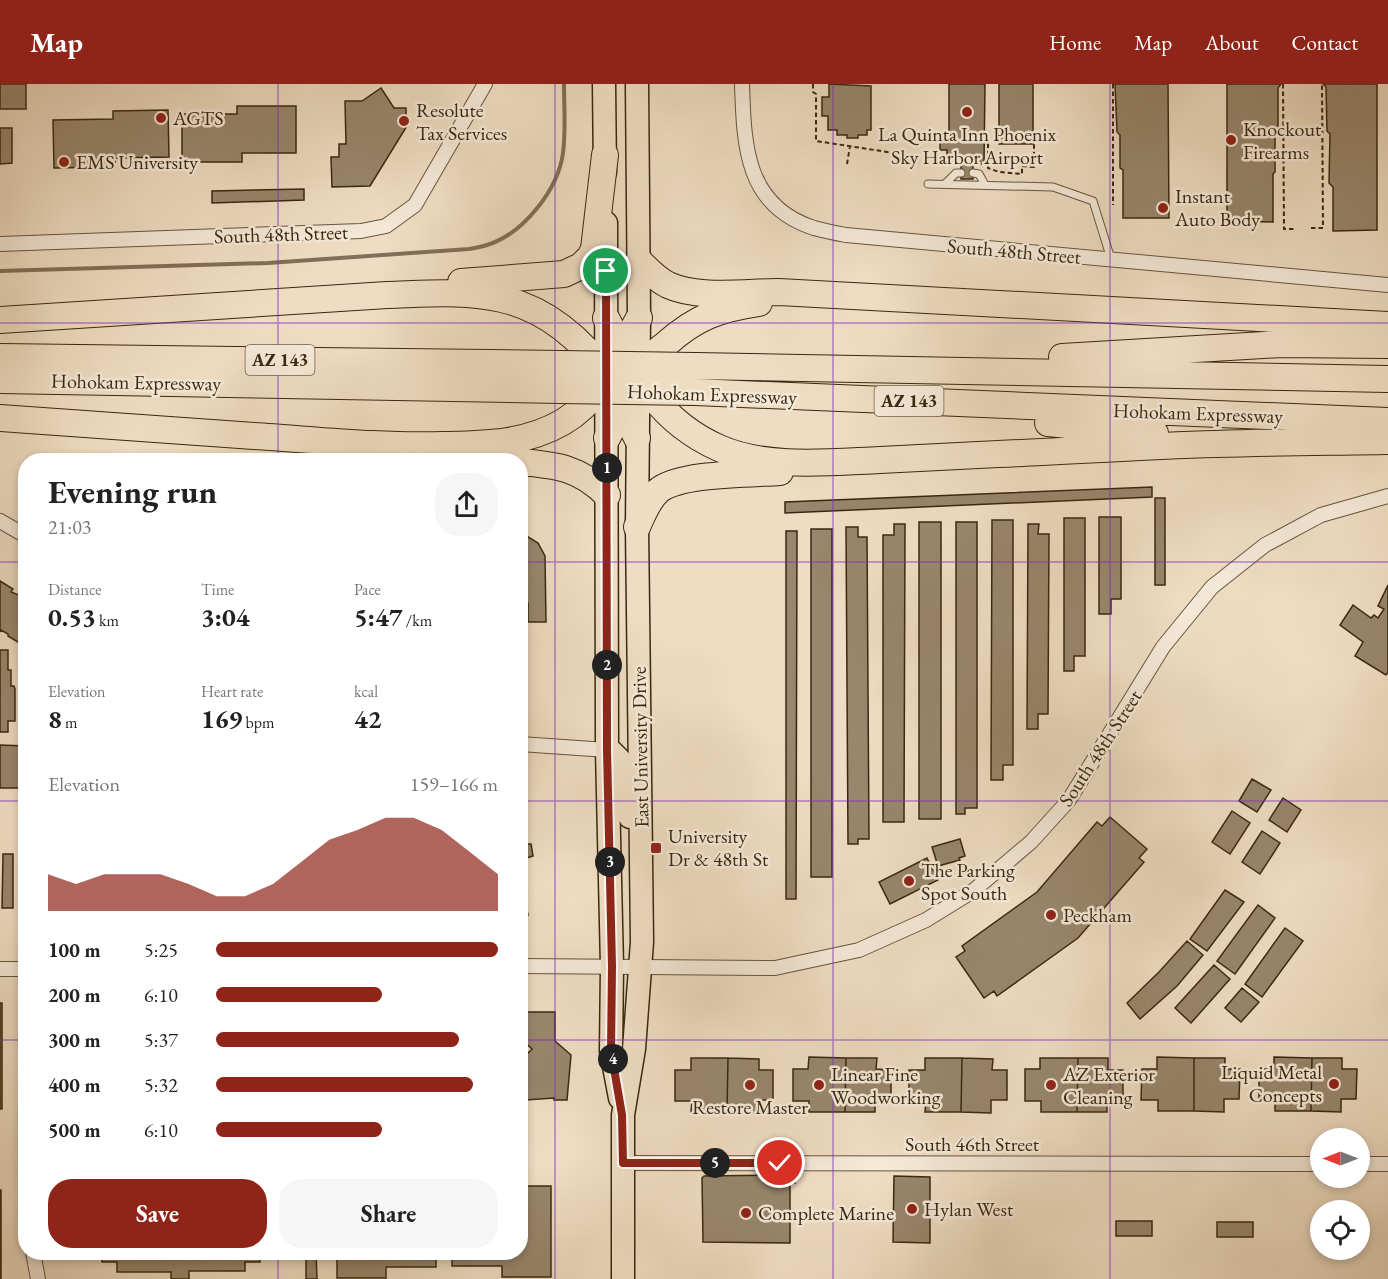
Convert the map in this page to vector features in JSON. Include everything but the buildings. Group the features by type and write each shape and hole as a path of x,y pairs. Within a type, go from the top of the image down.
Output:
{"highway":[{"path":"387,295 448,283 564,274 576,269 590,257 594,249 605,155"},
{"path":"639,261 659,280 669,285 703,292 779,292 1388,325"},
{"path":"0,320 387,295 475,295 502,299 543,316 569,333 589,353 607,377 637,438"},
{"path":"607,438 638,378 656,352 679,332 704,317 746,305 846,296"},
{"path":"606,318 638,378 656,402 684,428 707,442 733,453 774,461 849,461 1216,444 1388,441"},
{"path":"0,418 399,446 498,443 538,434 582,409 594,398 639,318"},
{"path":"996,372 1018,360 1281,344 1388,345"},
{"name":"Hohokam Expressway","path":"0,357 695,366 1388,379"},
{"name":"Hohokam Expressway","path":"0,380 695,392 1388,421"},
{"path":"695,392 1162,434 1216,444"},
{"path":"399,446 438,453"},
{"path":"637,527 656,493 675,482 790,471 849,461"},
{"path":"528,463 568,469 589,479 607,495"}],"main road":[{"name":"East University Drive","path":"604,84 607,750 612,966 611,1051 622,1115 623,1279"},
{"path":"629,84 638,130"},
{"path":"637,84 638,130"},
{"name":"East University Drive","path":"622,1115 634,1049 641,966 642,871 637,527 638,130"},
{"path":"607,750 615,753 620,760 642,871"}],"street":[{"name":"South 48th Street","path":"0,244 361,231 386,226 415,205 485,84"},
{"name":"South 48th Street","path":"742,84 744,135 748,159 754,176 772,202 789,216 813,227 846,235 1388,285"},
{"name":"South 48th Street","path":"528,966 775,968 859,950 926,920 974,891 1031,842 1069,800 1163,647 1212,587 1265,545 1321,515 1388,496"},
{"path":"0,521 18,531"},
{"path":"528,745 607,750"},
{"path":"0,969 18,969"},
{"name":"South 46th Street","path":"623,1163 1310,1164"},
{"path":"1370,1164 1388,1164"},
{"path":"34,1260 38,1279"}],"lane":[{"path":"945,184 956,173 961,173"},
{"path":"973,173 979,174 985,185"},
{"path":"928,184 1053,187 1093,201 1111,260"}],"path":[{"path":"813,84 813,92 816,94 816,141 894,153"},
{"path":"1113,84 1113,205"},
{"path":"1283,84 1284,229 1295,229"},
{"path":"1311,228 1323,228 1322,84"},
{"path":"988,136 988,168 999,172 1022,174 1022,166 1034,167 1034,136"},
{"path":"847,164 850,146"}],"waterway":[{"path":"0,271 268,263 469,249 487,245 526,221 537,209 554,181 560,167 564,144 564,84"}],"place":[{"name":"La Quinta Inn Phoenix Sky Harbor Airport","path":"967,112"},
{"name":"AGTS","path":"161,118"},
{"name":"Resolute Tax Services","path":"404,121"},
{"name":"Knockout Firearms","path":"1231,140"},
{"name":"EMS University","path":"64,162"},
{"name":"Instant Auto Body","path":"1163,208"},
{"name":"University Dr & 48th St","path":"656,848"},
{"name":"The Parking Spot South","path":"909,881"},
{"name":"Peckham","path":"1051,915"},
{"name":"Liquid Metal Concepts","path":"1334,1084"},
{"name":"Restore Master","path":"750,1085"},
{"name":"Linear Fine Woodworking","path":"819,1085"},
{"name":"AZ Exterior Cleaning","path":"1051,1085"},
{"name":"Hylan West","path":"912,1209"},
{"name":"Complete Marine","path":"746,1213"}],"route":[{"path":"606,271 607,750 612,966 611,1051 622,1115 623,1163 780,1163"}]}
